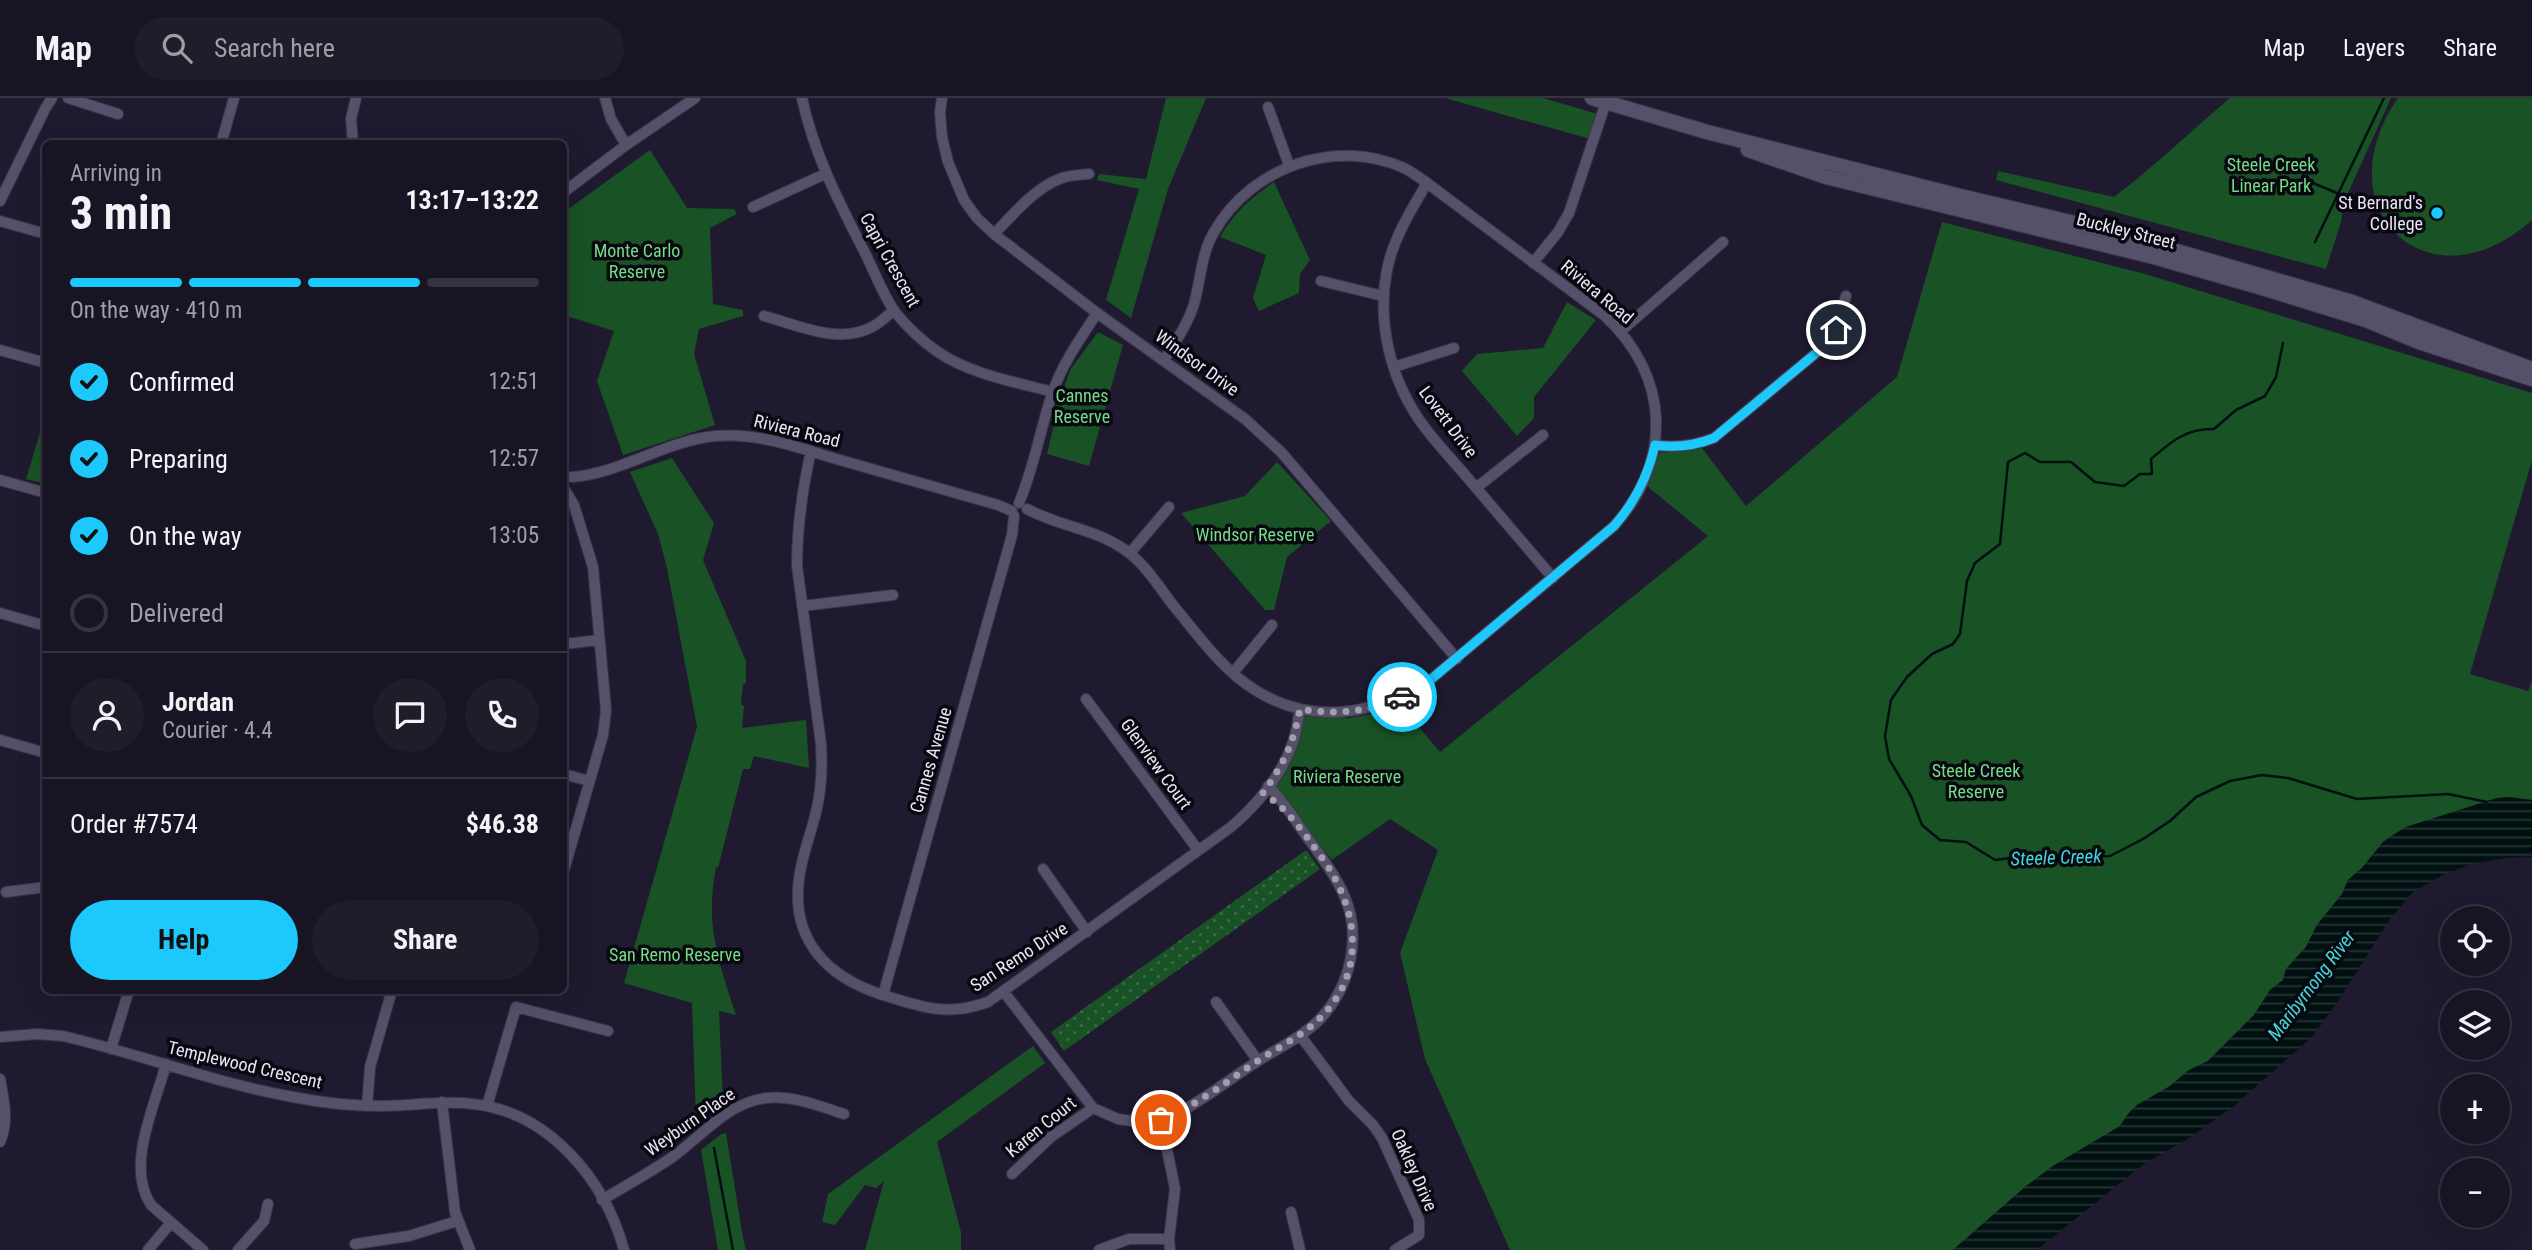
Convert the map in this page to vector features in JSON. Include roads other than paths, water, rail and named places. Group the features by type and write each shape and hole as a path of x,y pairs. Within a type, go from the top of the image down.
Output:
{"main road":[{"name":"Buckley Street","path":"1592,98 1707,132 2117,233 2352,302 2532,369"},
{"name":"Buckley Street","path":"1707,132 1784,164 1826,177 2154,257 2259,287 2366,320 2419,342 2532,379"}],"street":[{"path":"0,201 52,98"},
{"path":"68,98 118,114"},
{"path":"221,140 234,98"},
{"path":"353,140 351,119 356,98"},
{"path":"605,98 611,119 626,145"},
{"path":"567,190 695,98"},
{"name":"Capri Crescent","path":"803,98 808,125 825,174 894,310 917,335 939,353 962,365 1053,392"},
{"name":"Windsor Drive","path":"942,98 942,137 955,181 964,200 995,234 1097,313 1245,419 1282,453 1457,659"},
{"path":"1533,263 1558,232 1569,213 1606,102"},
{"path":"1268,107 1289,165"},
{"name":"Riviera Road","path":"568,481 693,440 716,436 750,436 1020,511 1093,533 1130,553 1213,654 1255,690 1300,709 1342,713 1398,699 1423,686 1614,526 1627,511 1646,480 1655,445 1656,406 1651,386 1635,349 1620,331 1605,316 1427,183 1406,169 1378,160 1317,158 1289,165 1267,176 1246,192 1229,209 1214,232 1206,250 1194,303 1185,327 1164,360"},
{"path":"753,207 825,174"},
{"path":"995,234 1022,205 1044,187 1063,178 1089,174"},
{"name":"Lovett Drive","path":"1427,183 1396,240 1387,268 1383,296 1386,336 1398,382 1420,420 1553,578"},
{"path":"0,221 42,233"},
{"path":"1620,331 1723,242"},
{"path":"1321,281 1383,296"},
{"path":"1655,445 1676,447 1698,444 1714,438 1827,344 1836,330 1846,296"},
{"path":"764,316 820,331 844,334 873,327 894,310"},
{"name":"Cannes Avenue","path":"883,995 1053,392 1065,363 1097,313"},
{"path":"1394,367 1454,348"},
{"path":"0,350 42,362"},
{"path":"1476,488 1542,435"},
{"name":"San Remo Drive","path":"807,450 797,538 797,566 823,768 819,798 799,877 797,899 802,923 812,947 826,965 844,980 883,995 945,1012 966,1010 988,1002 1231,827 1252,808 1283,764 1293,741 1300,709"},
{"path":"0,480 42,493"},
{"path":"567,859 606,723 593,568 568,481"},
{"path":"1130,553 1169,507"},
{"path":"802,606 893,595"},
{"path":"0,613 42,625"},
{"path":"1233,673 1272,625"},
{"path":"567,644 599,640"},
{"name":"Glenview Court","path":"1086,699 1198,850"},
{"path":"0,740 42,752"},
{"path":"567,775 589,781"},
{"path":"1004,992 1093,1108 1118,1119 1139,1122 1161,1120 1187,1108 1300,1035 1320,1019 1337,996 1348,971 1353,944 1351,920 1345,896 1332,871 1281,799 1265,790"},
{"path":"1043,869 1087,932"},
{"path":"6,892 42,888"},
{"path":"111,1049 128,994"},
{"path":"367,1106 370,1067 391,994"},
{"path":"1216,1002 1258,1061"},
{"path":"488,1106 516,1007 608,1031"},
{"name":"Templewood Crescent","path":"0,1037 37,1034 63,1036 291,1097 367,1106 442,1102 488,1106 530,1123 568,1150 588,1174 624,1250"},
{"name":"Oakley Drive","path":"1300,1035 1349,1101 1382,1138 1419,1220 1419,1235 1395,1250"},
{"path":"166,1065 139,1170 145,1197 170,1224 203,1250"},
{"path":"0,1079 6,1109 5,1131 0,1142"},
{"name":"Weyburn Place","path":"602,1200 667,1160 722,1117 747,1103 762,1099 786,1099 845,1114"},
{"path":"442,1102 452,1200 457,1221 470,1250"},
{"name":"Karen Court","path":"1012,1174 1051,1137 1093,1108"},
{"path":"1099,1250 1129,1239 1169,1245 1175,1189 1161,1120"},
{"path":"238,1250 264,1221 268,1204"},
{"path":"1291,1212 1300,1250"},
{"path":"264,1221 275,1228"},
{"path":"355,1244 409,1236 457,1221"},
{"path":"148,1250 170,1224"}],"water":[{"name":"Maribyrnong River","path":"2497,798 2532,800 2532,857 2471,864 2443,875 2413,892 2391,918 2312,1037 2233,1107 2186,1140 2145,1163 2037,1250 1953,1250 2053,1166 2120,1126 2137,1105 2170,1086 2189,1070 2208,1061 2254,1015 2270,990 2283,980 2286,969 2306,947 2317,925 2342,894 2348,880 2362,868 2383,842 2406,827"}],"waterway":[{"name":"Steele Creek","path":"2315,242 2384,98"},
{"path":"2263,179 2279,184 2308,181 2337,193"},
{"name":"Steele Creek","path":"2283,343 2276,377 2265,396 2236,410 2214,429 2195,431 2172,442 2151,459 2152,474 2140,474 2124,486 2095,482 2071,462 2040,462 2025,453 2008,462 2000,544 1975,563 1967,581 1960,634 1953,644 1932,654 1907,677 1891,700 1885,736 1889,759 1911,796 1922,825 1940,840 1966,842 1995,860 2033,855 2043,859 2110,856 2170,821 2196,797 2230,781 2262,775 2288,778 2357,799 2448,794 2487,802"},
{"path":"714,1148 733,1250"}],"place":[{"name":"St Bernard's College","path":"2437,213"}],"park label":[{"name":"Steele Creek Linear Park","path":"2271,175"},
{"name":"Monte Carlo Reserve","path":"637,261"},
{"name":"Cannes Reserve","path":"1082,406"},
{"name":"Windsor Reserve","path":"1255,535"},
{"name":"Riviera Reserve","path":"1347,777"},
{"name":"Steele Creek Reserve","path":"1976,781"},
{"name":"San Remo Reserve","path":"675,955"}]}
